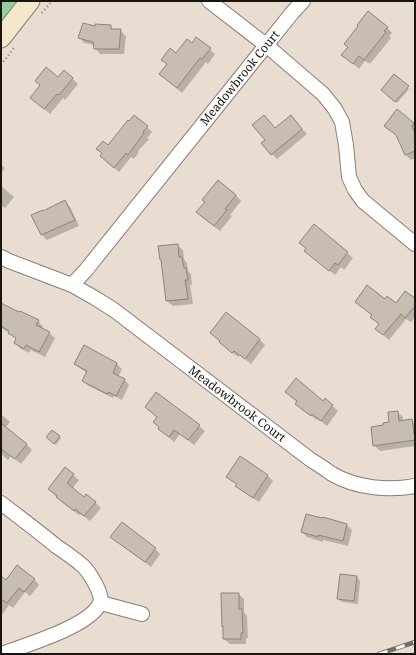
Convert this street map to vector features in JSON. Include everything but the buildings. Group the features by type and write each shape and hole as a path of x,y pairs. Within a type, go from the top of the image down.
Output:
{"main road":[{"path":"1,38 30,1"}],"street":[{"path":"209,1 266,45 323,94 335,109 342,122 349,177 355,190 363,202 415,244"},
{"name":"Meadowbrook Court","path":"72,286 303,1"},
{"name":"Meadowbrook Court","path":"1,257 72,286 114,310 311,460 333,474 352,482 369,486 392,488 415,486"},
{"path":"1,503 84,567 101,596 101,603 93,613 82,621 62,631 2,654"},
{"path":"101,603 142,614"}],"green space":[{"path":"1,1 19,1 1,23"}],"railway":[{"path":"379,654 415,642"}]}
